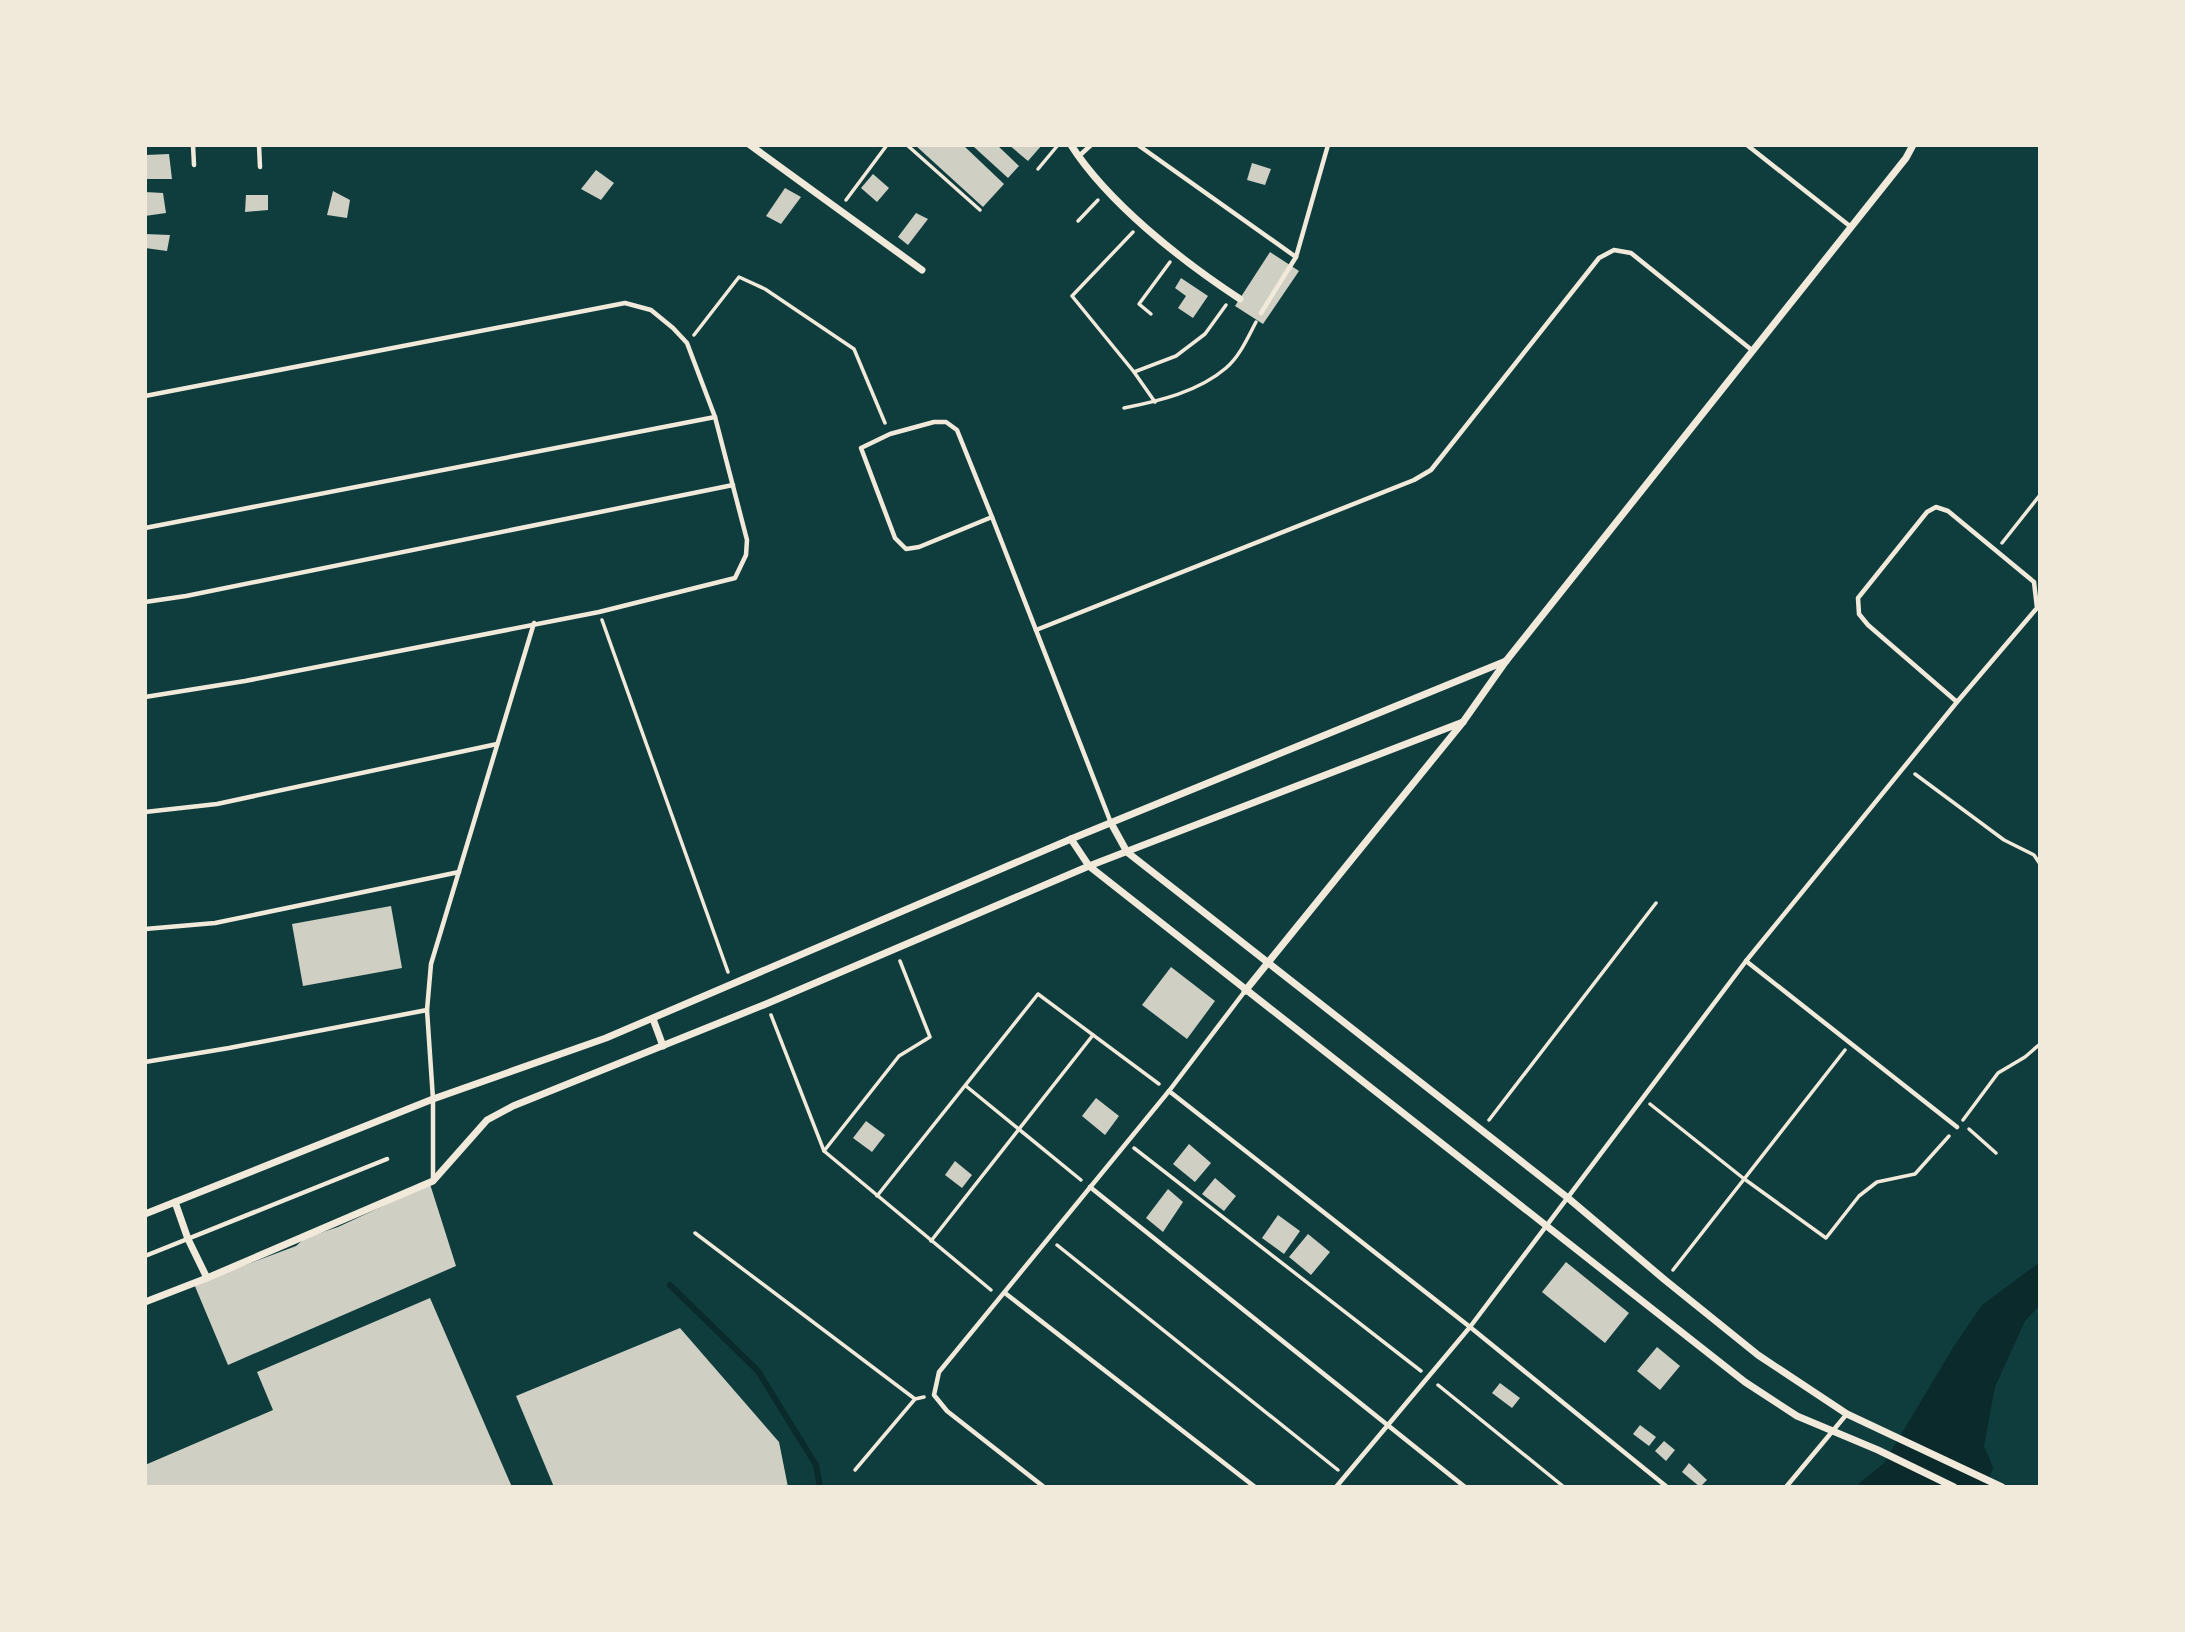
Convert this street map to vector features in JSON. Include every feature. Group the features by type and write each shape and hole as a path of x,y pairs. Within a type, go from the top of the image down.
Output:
{"street":[{"path":"750,145 922,270"},
{"path":"1071,145 1107,190 1142,223 1237,296"},
{"path":"1245,991 1463,722 1506,661 1906,158 1913,145"},
{"path":"145,1214 433,1099 653,1019 1071,839 1506,661"},
{"path":"145,1301 206,1278 433,1181 487,1120 513,1106 766,1004 1089,866 1463,722"},
{"path":"1111,823 1128,852 1569,1198 1665,1280 1758,1354 1847,1414 2002,1487"},
{"path":"1071,839 1089,866 1745,1382 1797,1416 1878,1450 1954,1487"},
{"path":"653,1019 663,1046"},
{"path":"175,1202 206,1278"}],"lane":[{"path":"193,145 194,165"},
{"path":"259,145 260,167"},
{"path":"1078,157 1091,145"},
{"path":"1138,145 1296,257"},
{"path":"1261,313 1296,257 1328,145"},
{"path":"1746,145 1851,227"},
{"path":"1036,630 1401,485 1430,470 1599,258 1614,250 1631,253 1753,351"},
{"path":"145,396 625,303 651,310 687,343 715,417 747,540 746,555 735,578 599,612 245,681 145,697"},
{"path":"145,528 715,417"},
{"path":"992,517 919,547 906,549 895,538 861,448 890,434 934,422 946,422 957,430 992,517 1111,823"},
{"path":"145,602 187,596 733,485"},
{"path":"1336,1487 1470,1327 1746,961 1956,702 2037,608 2034,582 1948,511 1936,508 1927,512 1857,598 1859,614 1868,625 1956,702"},
{"path":"433,1181 433,1099 427,1010 431,964 534,623"},
{"path":"145,812 217,804 497,744"},
{"path":"145,929 215,923 459,872"},
{"path":"1746,961 1959,1125"},
{"path":"1044,1487 947,1411 933,1395 939,1372 1169,1091 1245,991"},
{"path":"145,1062 427,1010"},
{"path":"1169,1091 1470,1327 1667,1487"},
{"path":"145,1256 387,1159"},
{"path":"1090,1187 1465,1487"},
{"path":"1005,1293 1255,1487"},
{"path":"1786,1487 1847,1414"}],"path":[{"path":"838,210 887,145"},
{"path":"907,145 980,210"},
{"path":"1038,169 1058,145"},
{"path":"1078,221 1107,190"},
{"path":"1142,223 1072,296 1135,372 1155,402"},
{"path":"1151,314 1139,304 1177,252"},
{"path":"687,343 739,277 765,289 854,349 890,434"},
{"path":"1135,372 1176,356 1205,334 1237,296"},
{"path":"1124,408 1177,395 1209,380 1228,367 1257,320"},
{"path":"1997,550 2040,495"},
{"path":"599,612 733,985"},
{"path":"1905,766 2004,840 2034,855 2040,864"},
{"path":"1482,1130 1656,903"},
{"path":"824,1151 899,1056 930,1037 895,949"},
{"path":"877,1196 1038,994 1169,1091"},
{"path":"766,1004 824,1151 991,1290 1005,1293"},
{"path":"931,1241 1093,1035"},
{"path":"1665,1280 1850,1043"},
{"path":"1643,1098 1743,1178 1826,1238 1859,1196 1877,1182 1916,1174 1959,1125 1998,1073 2040,1044"},
{"path":"966,1086 1090,1187"},
{"path":"1959,1125 1996,1153"},
{"path":"1127,1142 1564,1487"},
{"path":"695,1233 915,1399"},
{"path":"1048,1238 1345,1476"},
{"path":"855,1470 915,1399 933,1395"}],"water":[{"path":"2040,1262 2040,1305 2025,1321 1995,1387 1984,1446 1993,1467 1987,1487 1855,1487 1884,1463 1954,1346 1982,1305"}],"building":[{"path":"915,145 963,145 1004,184 983,207"},
{"path":"997,145 1019,166 1008,178 974,147"},
{"path":"1009,145 1042,145 1028,161"},
{"path":"169,154 172,179 145,179 145,155"},
{"path":"1252,163 1271,169 1265,185 1247,180"},
{"path":"596,170 614,183 601,200 581,189"},
{"path":"873,174 889,188 877,202 861,188"},
{"path":"785,188 801,197 781,224 766,216"},
{"path":"333,191 350,200 347,218 327,215"},
{"path":"145,192 163,193 166,213 145,216"},
{"path":"246,195 268,195 268,210 245,212"},
{"path":"916,213 928,219 908,245 898,237"},
{"path":"145,234 170,235 167,251 145,248"},
{"path":"1270,252 1299,271 1263,324 1235,306"},
{"path":"1181,278 1208,296 1193,318 1178,308 1186,296 1175,288"},
{"path":"391,906 402,968 303,986 292,924"},
{"path":"1171,967 1215,1001 1187,1039 1142,1005"},
{"path":"1096,1098 1119,1116 1105,1135 1082,1116"},
{"path":"866,1121 885,1135 872,1152 853,1138"},
{"path":"1189,1144 1211,1163 1195,1182 1173,1164"},
{"path":"955,1161 972,1175 962,1188 945,1175"},
{"path":"1215,1178 1236,1196 1224,1211 1202,1194"},
{"path":"430,1184 456,1266 228,1365 194,1284 296,1246 305,1238 338,1227"},
{"path":"1168,1189 1183,1202 1163,1232 1146,1218"},
{"path":"1278,1215 1300,1231 1284,1254 1262,1238"},
{"path":"1308,1234 1330,1252 1311,1275 1289,1257"},
{"path":"1566,1262 1629,1313 1605,1343 1542,1292"},
{"path":"430,1298 512,1487 145,1487 145,1465 273,1410 257,1372"},
{"path":"680,1328 779,1442 788,1487 554,1487 516,1396"},
{"path":"1657,1347 1680,1366 1660,1390 1637,1371"},
{"path":"1500,1383 1520,1398 1512,1408 1492,1393"},
{"path":"1640,1425 1656,1437 1649,1446 1633,1434"},
{"path":"1664,1441 1675,1450 1666,1461 1655,1451"},
{"path":"1689,1463 1707,1480 1700,1487 1682,1472"}],"waterway":[{"path":"670,1285 758,1371 816,1465 820,1487"}]}
